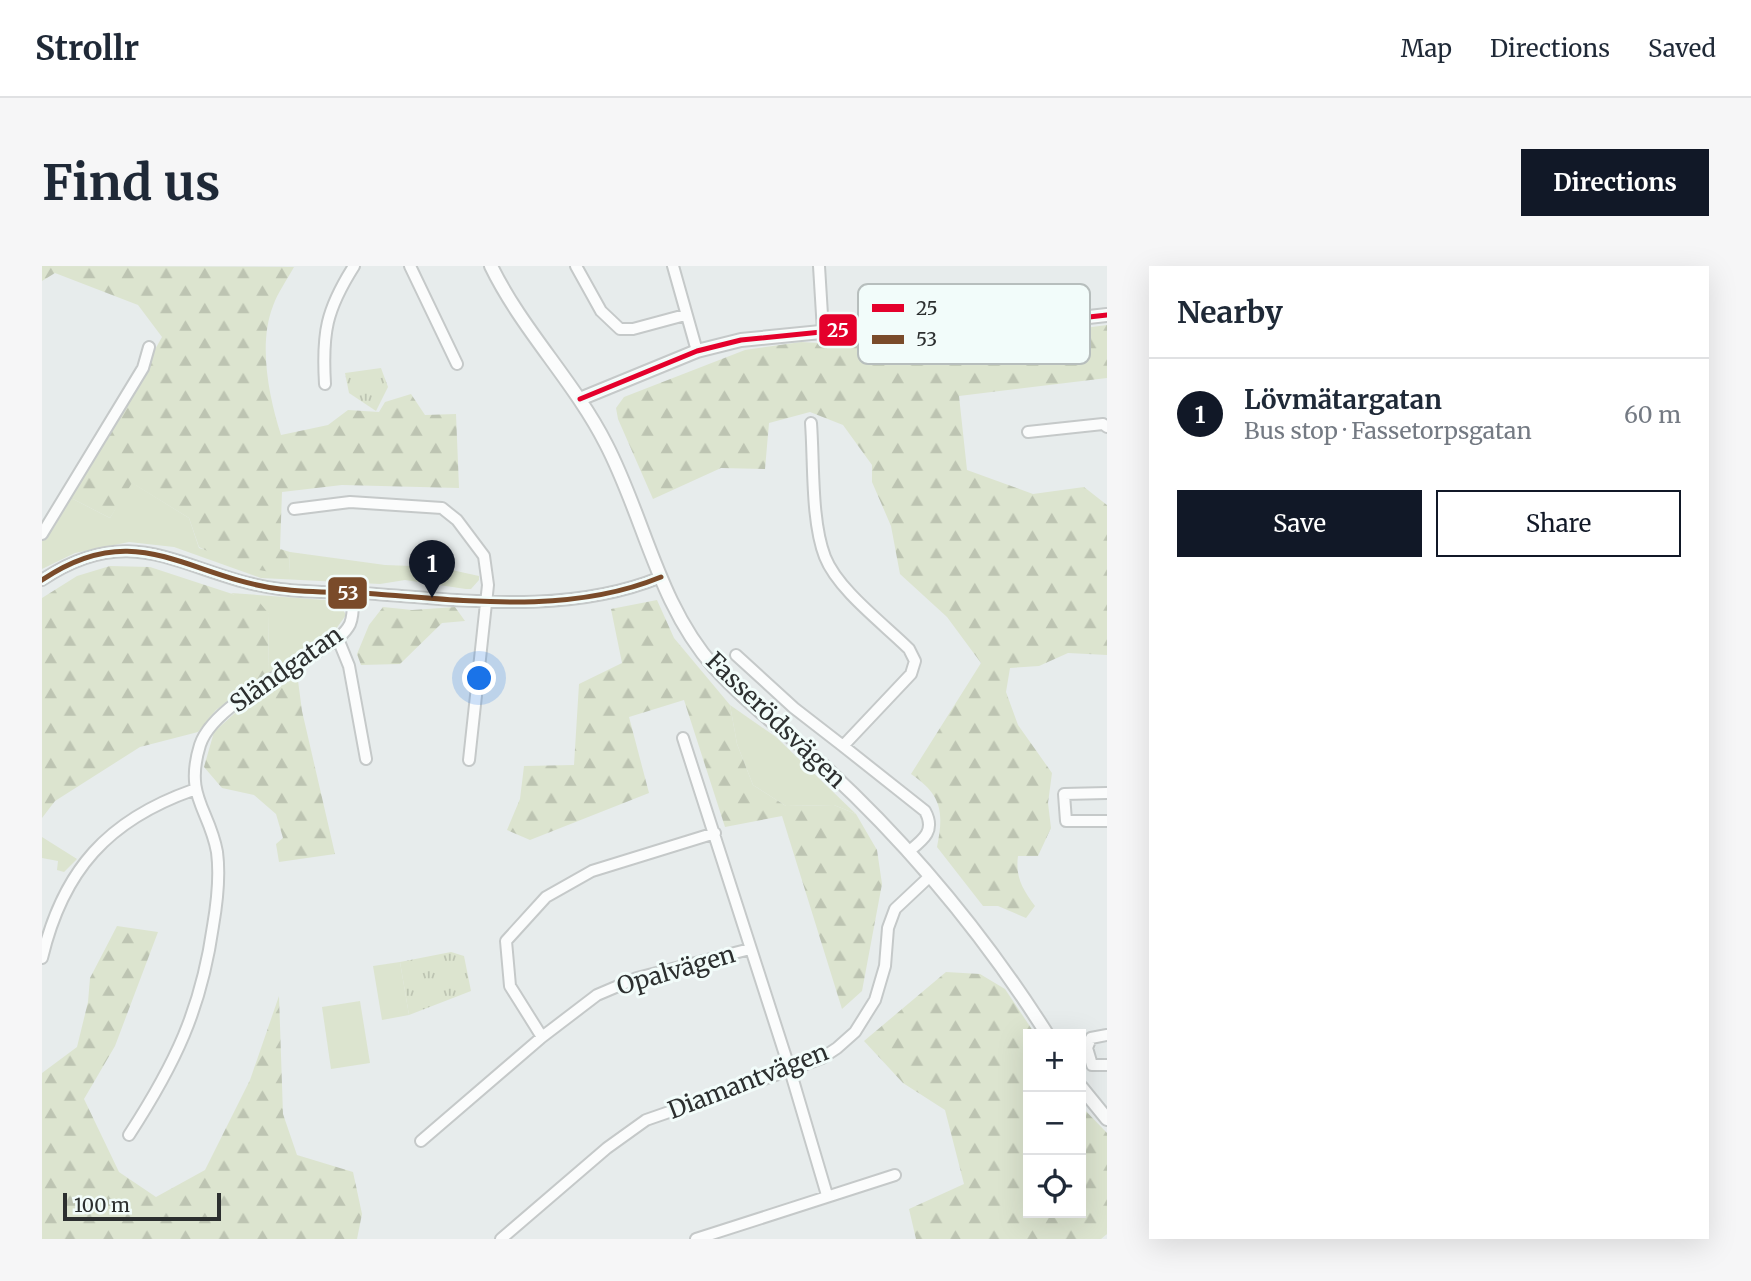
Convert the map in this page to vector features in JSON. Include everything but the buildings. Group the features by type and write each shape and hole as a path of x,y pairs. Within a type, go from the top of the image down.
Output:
{"street":[{"path":"325,384 323,344 326,318 337,292 354,266"},
{"path":"410,266 457,364"},
{"name":"Fasserödsvägen","path":"491,266 528,328 580,399 606,443 661,577 685,626 714,666 828,770 908,852 998,961 1044,1029"},
{"path":"576,266 601,311 620,329 633,329 685,315"},
{"path":"673,266 697,351"},
{"path":"819,266 823,331"},
{"path":"580,399 697,351 741,340 823,331 858,331"},
{"path":"42,534 143,368 149,347"},
{"path":"811,423 819,531 825,558 838,579 909,649 915,661 911,674 844,746"},
{"path":"1028,432 1103,424 1107,427"},
{"path":"294,509 350,502 442,508 457,520 484,556 489,572 469,760"},
{"path":"42,580 79,558 125,551 163,554 254,585 486,602 565,600 661,577"},
{"name":"Sländgatan","path":"129,1135 165,1079 192,1021 208,963 216,904 217,852 193,790 200,744 214,723 232,706 338,639 351,621 353,592"},
{"path":"338,639 349,666 366,760"},
{"path":"736,655 794,708 925,811 930,823 928,833 908,852"},
{"path":"683,738 790,1070 827,1195"},
{"path":"42,958 56,910 77,871 103,842 142,811 193,790"},
{"path":"1107,793 1064,794 1066,821 1107,821"},
{"path":"542,1037 510,986 506,941 546,897 592,871 715,833"},
{"name":"Diamantvägen","path":"502,1239 633,1128 662,1114 822,1058 838,1048 864,1020 878,989 888,928 895,909 928,878"},
{"name":"Opalvägen","path":"421,1141 542,1037 597,995 637,978 750,949"},
{"path":"1107,1035 1091,1038 1087,1048 1092,1065 1107,1066"},
{"path":"1085,1092 1107,1119"},
{"path":"696,1239 895,1175"}],"green space":[{"path":"42,266 294,267 273,306 266,337 269,388 281,435 328,425 348,410 379,412 385,402 411,394 425,415 456,414 459,488 342,485 282,492 280,549 290,552 289,575 240,567 199,547 189,518 132,483 110,518 71,498 162,337 138,305 55,273 42,281"},
{"path":"1107,325 1107,378 959,396 967,470 1033,494 1084,487 1107,505 1107,655 1068,653 1039,666 1010,668 1006,692 1018,725 1052,773 1048,803 1051,828 1038,856 1018,856 1021,883 1035,906 1026,918 998,906 983,906 937,847 940,824 938,805 929,789 911,774 981,663 947,617 900,574 891,526 872,482 872,465 843,425 810,412 769,423 765,469 721,468 653,499 618,419 616,408 624,397 745,350 801,342 858,345 858,364 1090,364 1090,327"},
{"path":"381,368 388,387 376,411 349,393 345,373"},
{"path":"131,482 189,518 199,548 289,574 290,552 385,565 438,567 479,576 479,580 471,589 466,589 405,580 380,584 261,578 174,547 129,542 75,553 42,569 42,540 53,529 71,498 110,518"},
{"path":"110,566 150,567 260,603 269,614 268,673 216,710 198,732 140,747 55,801 42,818 42,598 77,576"},
{"path":"231,593 338,601 346,615 333,633 268,673 269,614"},
{"path":"657,600 674,638 730,705 737,744 753,785 786,806 834,805 856,814 877,850 882,884 862,991 842,1009 782,816 725,827 684,700 629,717 649,793 530,840 507,830 520,799 524,766 574,765 579,684 622,663 611,609"},
{"path":"383,607 412,610 455,607 465,621 442,623 400,664 361,665 357,654 369,625"},
{"path":"297,673 302,711 335,854 279,862 276,844 283,838 276,814 254,795 222,788 204,767 214,732 235,713"},
{"path":"730,705 776,737 856,814 834,805 786,806 753,785 737,744"},
{"path":"42,837 77,859 64,872 57,870 58,861 42,858"},
{"path":"117,926 158,932 115,1046 84,1099 119,1172 156,1197 205,1170 250,1080 279,996 283,1114 297,1155 353,1172 362,1214 357,1239 42,1239 42,1073 77,1047 88,1002 90,978"},
{"path":"451,952 464,956 471,991 409,1015 400,962"},
{"path":"400,962 409,1015 382,1020 373,966"},
{"path":"946,972 980,974 1005,989 1032,1029 1023,1029 1023,1218 1086,1218 1086,1111 1107,1133 1107,1234 1101,1239 916,1239 909,1209 964,1184 945,1110 903,1083 864,1041"},
{"path":"360,1001 370,1063 331,1069 322,1007"}],"transit line":[{"name":"25","path":"1090,317 1107,315"},
{"name":"25","path":"580,399 697,351 741,340 858,330"},
{"name":"53","path":"42,580 76,562 106,553 134,552 161,556 247,583 280,589 448,600 556,600 627,589 661,577"}],"place":[{"name":"Lövmätargatan","path":"432,598"}]}
